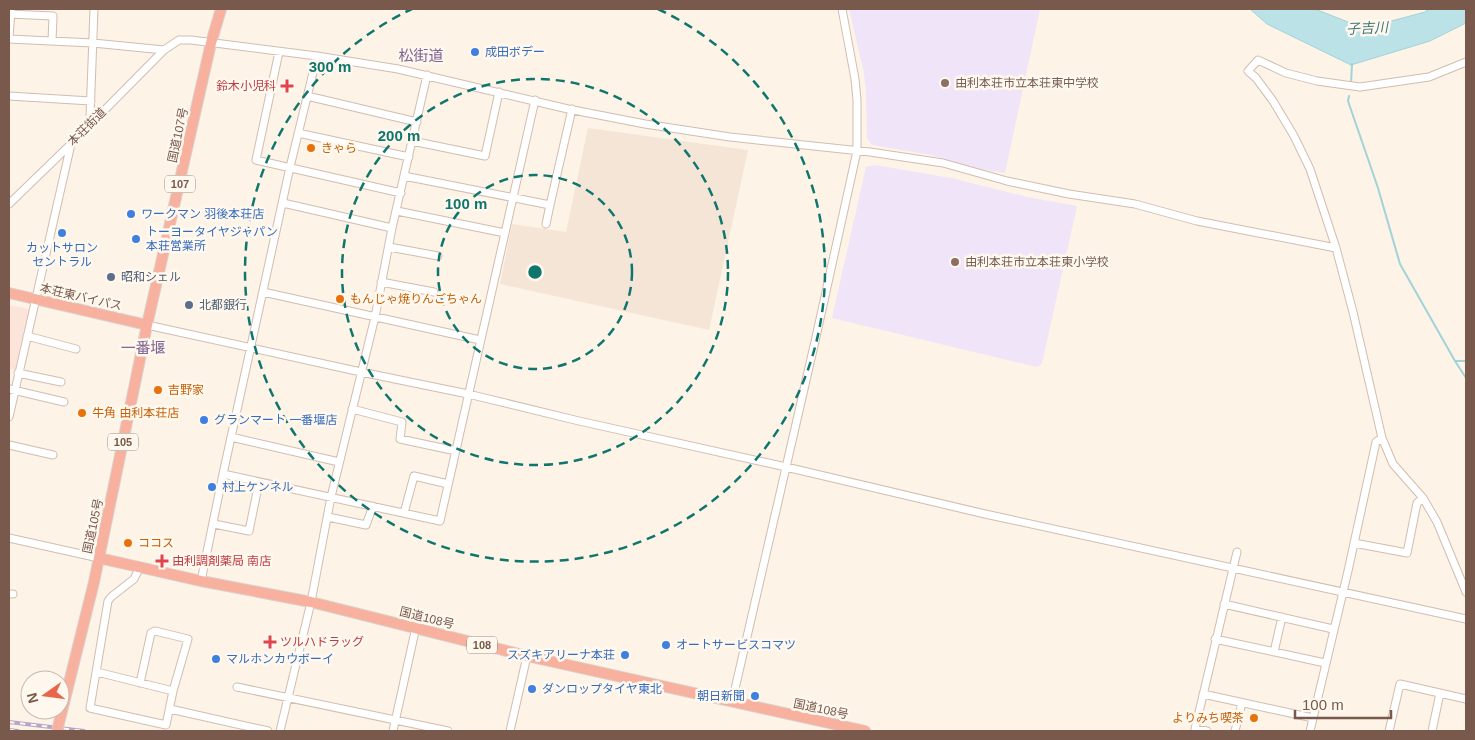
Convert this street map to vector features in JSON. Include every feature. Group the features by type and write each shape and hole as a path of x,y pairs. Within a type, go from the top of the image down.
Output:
{"highway":[{"name":"国道107号","path":"147,325 221,9"},
{"name":"本荘東バイパス","path":"9,293 147,325"},
{"name":"国道105号","path":"57,731 99,558 147,325"},
{"name":"国道108号","path":"99,558 201,582 310,602 527,656 865,731"}],"street":[{"path":"94,9 90,117 94,122"},
{"path":"732,702 856,151 857,100 842,9"},
{"path":"52,41 53,16 10,12 9,39 93,43 164,50 179,40 317,56 428,75 572,110 645,124 730,137 856,151 943,164 1007,181 1069,194 1135,204 1196,221 1336,248"},
{"name":"本荘街道","path":"9,204 94,122 164,50"},
{"path":"279,52 256,160 401,193"},
{"path":"201,582 290,167 317,56"},
{"path":"1466,62 1429,77 1360,87 1337,85 1286,73 1258,60 1248,70 1273,101 1294,136 1310,169 1336,248 1382,438 1389,456 1400,473 1423,498 1437,522 1466,592"},
{"path":"281,731 331,497 375,317 392,228 428,75"},
{"path":"412,141 485,156 499,92"},
{"path":"9,96 91,101"},
{"path":"307,96 416,122"},
{"path":"223,474 440,521 536,100"},
{"path":"546,224 572,110"},
{"path":"298,133 409,157"},
{"path":"9,417 12,390 27,336 72,143"},
{"path":"404,176 550,205"},
{"path":"283,203 392,228"},
{"path":"397,211 505,233"},
{"path":"389,247 438,256"},
{"path":"381,282 434,292"},
{"path":"263,292 480,340"},
{"path":"147,325 468,394 1004,518 1466,619"},
{"path":"27,336 76,349"},
{"path":"18,373 61,382"},
{"path":"12,390 64,402"},
{"path":"352,409 402,422 400,439 456,451"},
{"path":"231,437 340,462"},
{"path":"1310,731 1376,442 1382,438"},
{"path":"9,445 53,455"},
{"path":"1373,456 1389,456"},
{"path":"404,513 414,476 448,484"},
{"path":"214,524 249,530 259,482"},
{"path":"1354,543 1407,553 1417,503 1423,498"},
{"path":"328,517 366,525 373,506"},
{"path":"9,538 99,558"},
{"path":"1207,731 1195,729 1237,552"},
{"path":"140,567 134,579 108,601 90,708 166,725 173,691 188,639 155,631 151,633 140,683"},
{"path":"1224,604 1333,629"},
{"path":"1274,652 1282,617"},
{"path":"393,731 416,627"},
{"path":"1215,639 1325,663"},
{"path":"510,731 527,656"},
{"path":"96,672 173,691"},
{"path":"1389,731 1400,684 1466,699"},
{"path":"237,687 448,731"},
{"path":"1432,731 1440,693"},
{"path":"1204,694 1313,718"},
{"path":"1235,731 1242,703"},
{"path":"170,709 268,731"}],"shaded area":[{"name":"由利本荘市立本荘東中学校","path":"849,9 1040,9 1005,173 977,169 931,155 872,145 867,138 864,73"},
{"path":"588,128 748,150 709,330 500,284 512,224 566,232"},
{"name":"由利本荘市立本荘東小学校","path":"875,165 951,178 1027,197 1077,206 1042,363 1037,367 832,318 866,167"},
{"path":"9,305 29,309 15,370 9,369"}],"water":[{"name":"子吉川","path":"1250,9 1315,9 1353,24 1384,23 1425,12 1429,9 1466,9 1466,23 1430,41 1351,65 1267,24"}],"waterway":[{"path":"1351,84 1352,64"},
{"path":"1349,96 1348,101 1378,188 1400,264 1466,378"},
{"path":"1455,361 1466,361"}],"railway":[{"path":"9,722 84,731"},
{"path":"9,730 18,731"}],"place":[{"name":"成田ボデー","path":"475,52"},
{"name":"由利本荘市立本荘東中学校","path":"945,83"},
{"name":"鈴木小児科","path":"287,86"},
{"name":"きゃら","path":"311,148"},
{"name":"ワークマン 羽後本荘店","path":"131,214"},
{"name":"カットサロン セントラル","path":"62,233"},
{"name":"トーヨータイヤジャパン 本荘営業所","path":"136,239"},
{"name":"由利本荘市立本荘東小学校","path":"955,262"},
{"name":"昭和シェル","path":"111,277"},
{"name":"もんじゃ焼りんごちゃん","path":"340,299"},
{"name":"北都銀行","path":"189,305"},
{"name":"吉野家","path":"158,390"},
{"name":"牛角 由利本荘店","path":"82,413"},
{"name":"グランマート 一番堰店","path":"204,420"},
{"name":"村上ケンネル","path":"212,487"},
{"name":"ココス","path":"128,543"},
{"name":"由利調剤薬局 南店","path":"162,561"},
{"name":"ツルハドラッグ","path":"270,642"},
{"name":"オートサービスコマツ","path":"666,645"},
{"name":"スズキアリーナ本荘","path":"625,655"},
{"name":"マルホンカウボーイ","path":"216,659"},
{"name":"ダンロップタイヤ東北","path":"532,689"},
{"name":"朝日新聞","path":"755,696"},
{"name":"よりみち喫茶","path":"1254,718"}],"district":[{"name":"松街道","path":"421,55"},
{"name":"一番堰","path":"143,347"}]}
